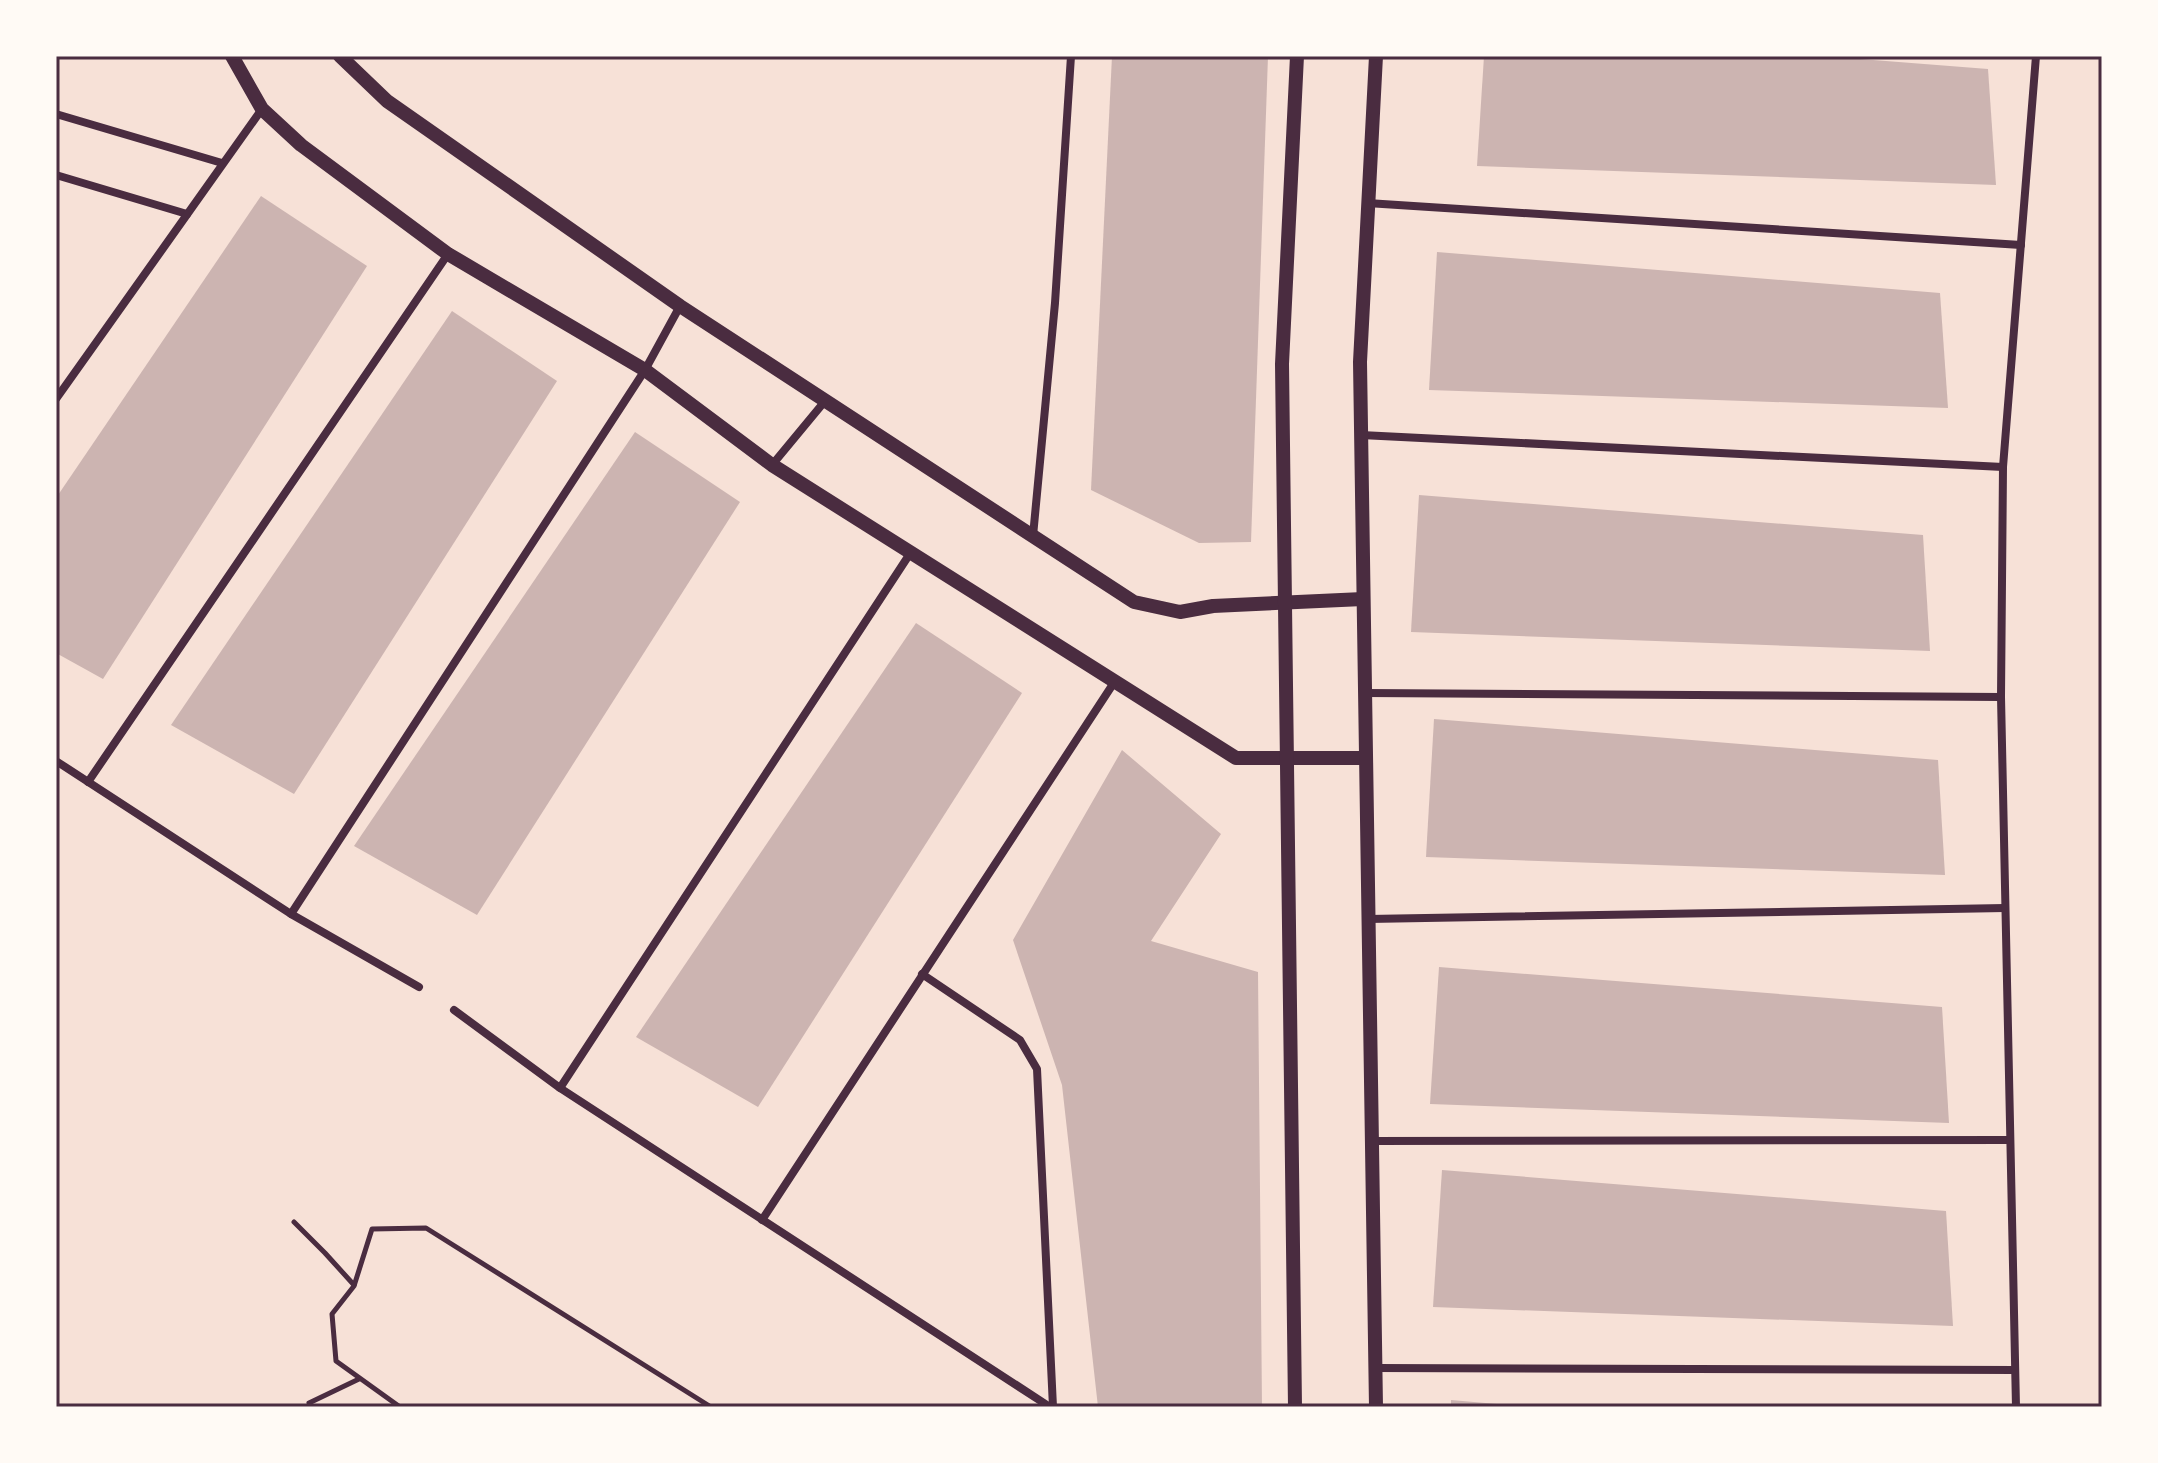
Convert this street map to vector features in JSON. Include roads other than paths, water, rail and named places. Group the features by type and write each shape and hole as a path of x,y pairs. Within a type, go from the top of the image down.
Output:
{"street":[{"path":"232,56 262,109 301,145 448,254 645,370 772,465 1236,758 1366,758"},
{"path":"340,56 387,101 680,306 1134,602 1180,612 1213,606 1363,599"},
{"path":"1033,536 1055,303 1071,56"},
{"path":"1295,1407 1282,364 1297,56"},
{"path":"1376,56 1360,362 1376,1407"},
{"path":"2016,1407 2001,697 2003,467 2036,56"},
{"path":"56,399 262,109"},
{"path":"56,114 222,163"},
{"path":"56,175 187,214"},
{"path":"1367,203 2021,245"},
{"path":"88,782 448,254"},
{"path":"291,914 645,370 680,306"},
{"path":"772,465 825,401"},
{"path":"1361,435 2003,467"},
{"path":"560,1088 911,552"},
{"path":"762,1220 1115,681"},
{"path":"1365,693 2001,697"},
{"path":"56,761 291,914 419,987"},
{"path":"1368,919 2005,908"},
{"path":"922,974 1020,1040 1037,1069 1051,1407"},
{"path":"454,1010 560,1088 1051,1407"},
{"path":"1372,1141 2010,1140"},
{"path":"1375,1368 2015,1370"}]}
